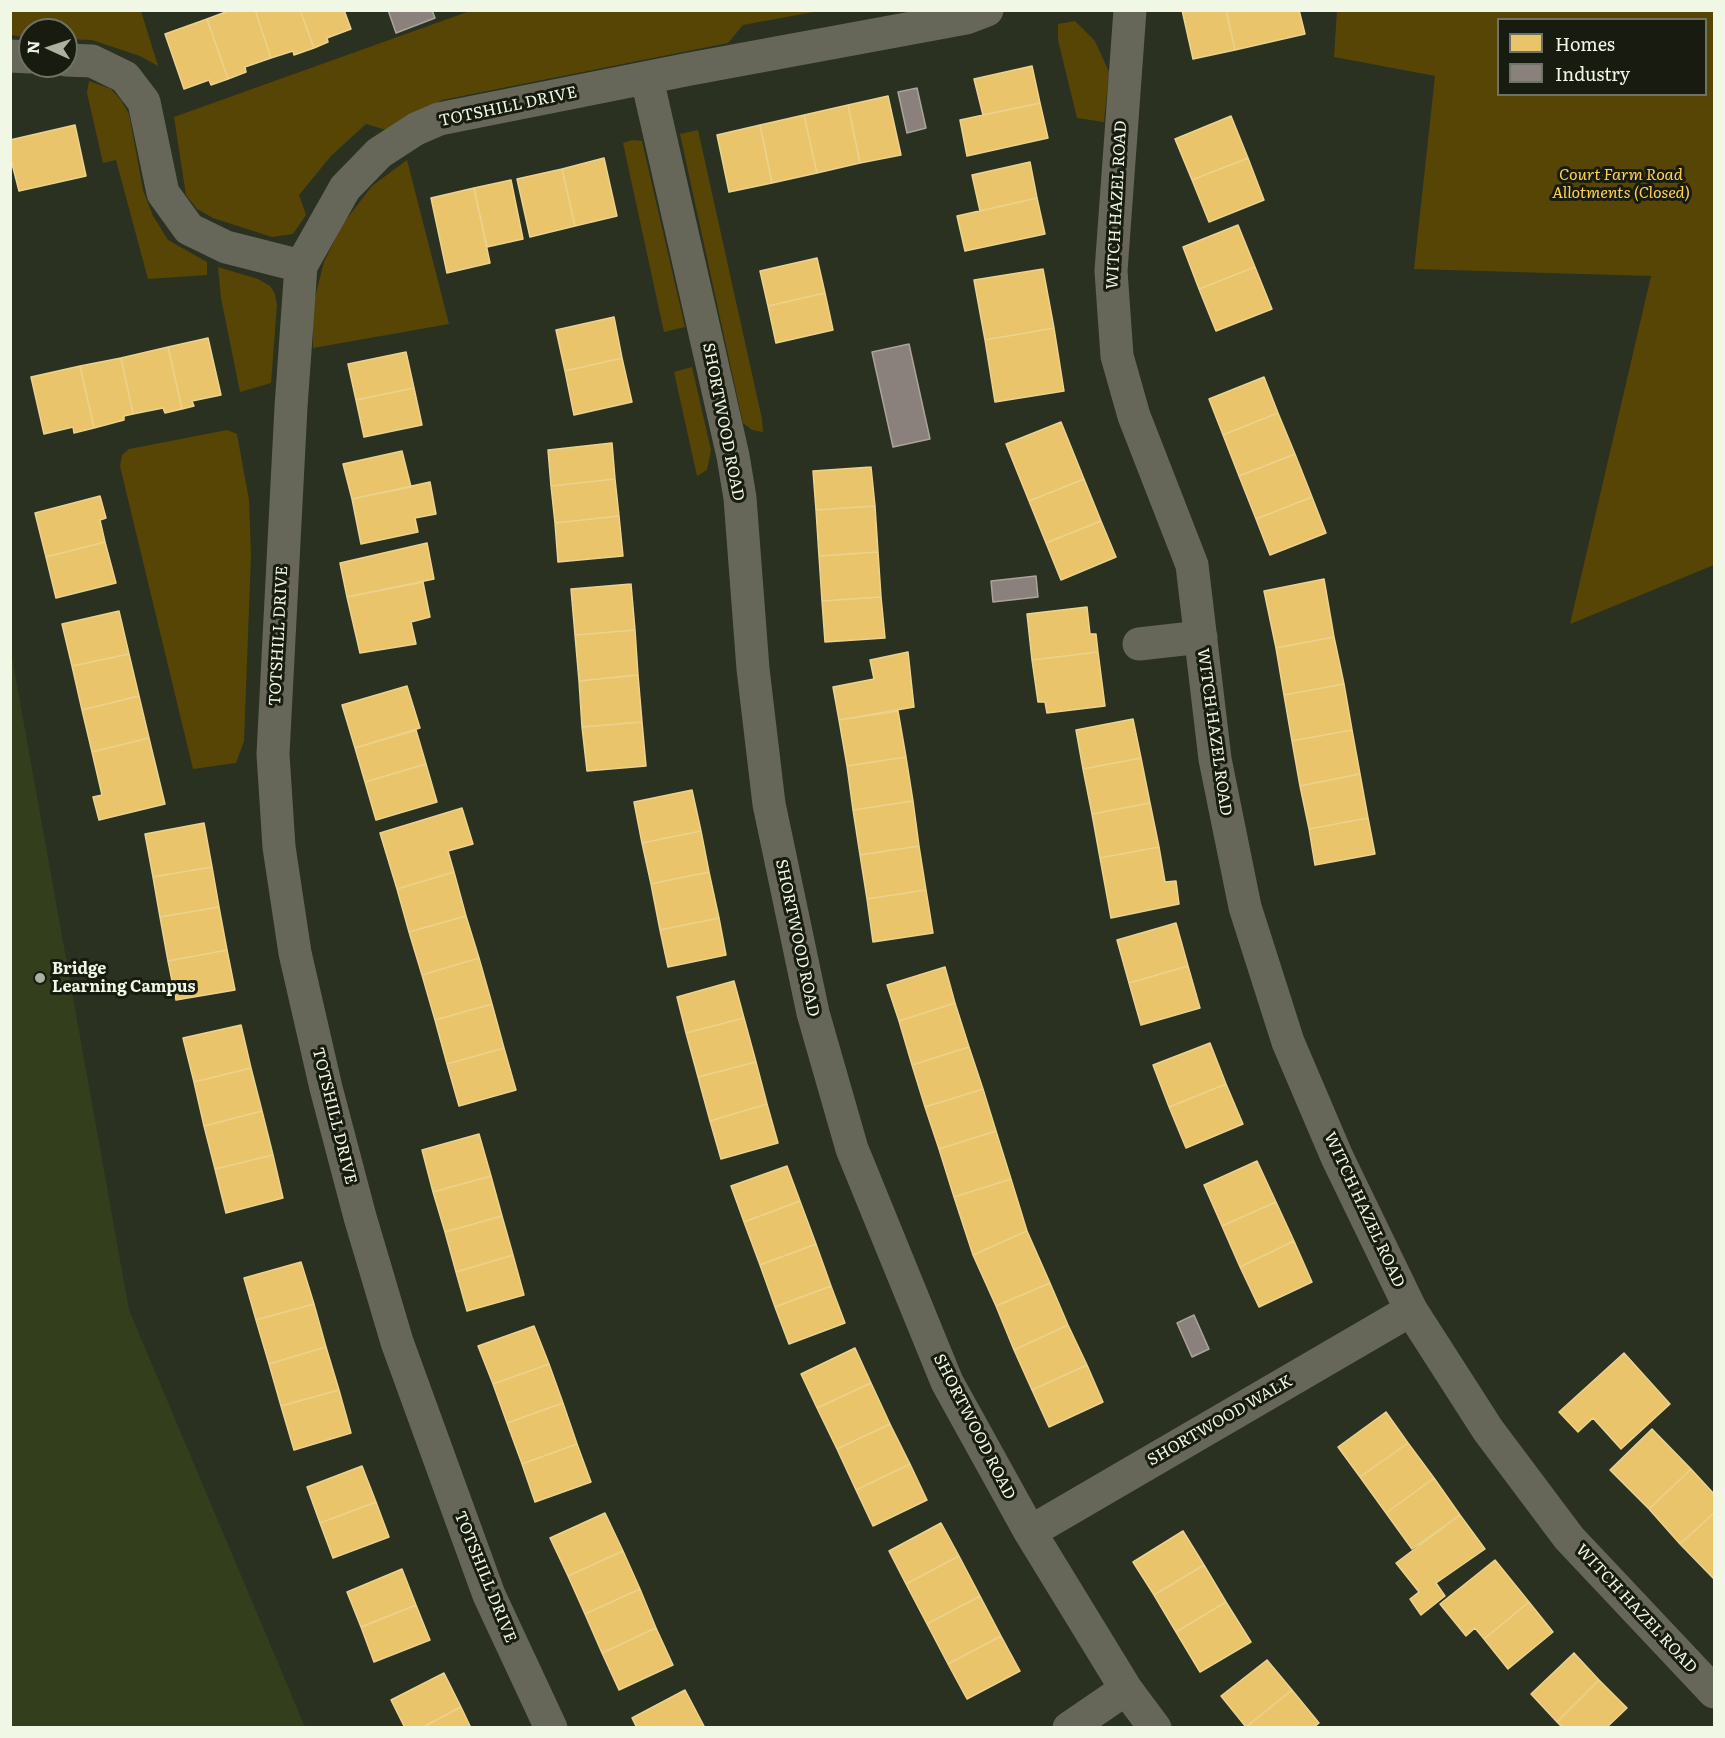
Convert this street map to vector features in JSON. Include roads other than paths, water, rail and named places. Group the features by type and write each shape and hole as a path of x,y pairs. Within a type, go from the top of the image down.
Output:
{"street":[{"name":"TOTSHILL DRIVE","path":"551,1728 489,1595 398,1342 337,1131 295,953 279,848 273,754 291,407 301,266 345,188 379,153 416,129 439,119 966,18 987,10"},
{"name":"WITCH HAZEL ROAD","path":"1130,10 1111,271 1117,356 1134,416 1192,565 1215,759 1245,906 1287,1042 1337,1157 1411,1310 1488,1430 1569,1538 1714,1692"},
{"path":"78,60 92,61 125,77 144,102 163,193 189,229 226,247 301,266"},
{"name":"SHORTWOOD ROAD","path":"647,79 734,456 740,498 753,669 769,804 813,1013 852,1149 947,1382 1030,1532 1126,1689 1155,1728"},
{"name":"WITCH HAZEL ROAD","path":"1139,644 1201,637"},
{"name":"SHORTWOOD WALK","path":"1030,1532 1411,1310"},
{"path":"1069,1728 1126,1689"}],"place":[{"name":"Bridge Learning Campus","path":"40,978"}],"park label":[{"name":"Court Farm Road Allotments (Closed)","path":"1621,184"}]}
